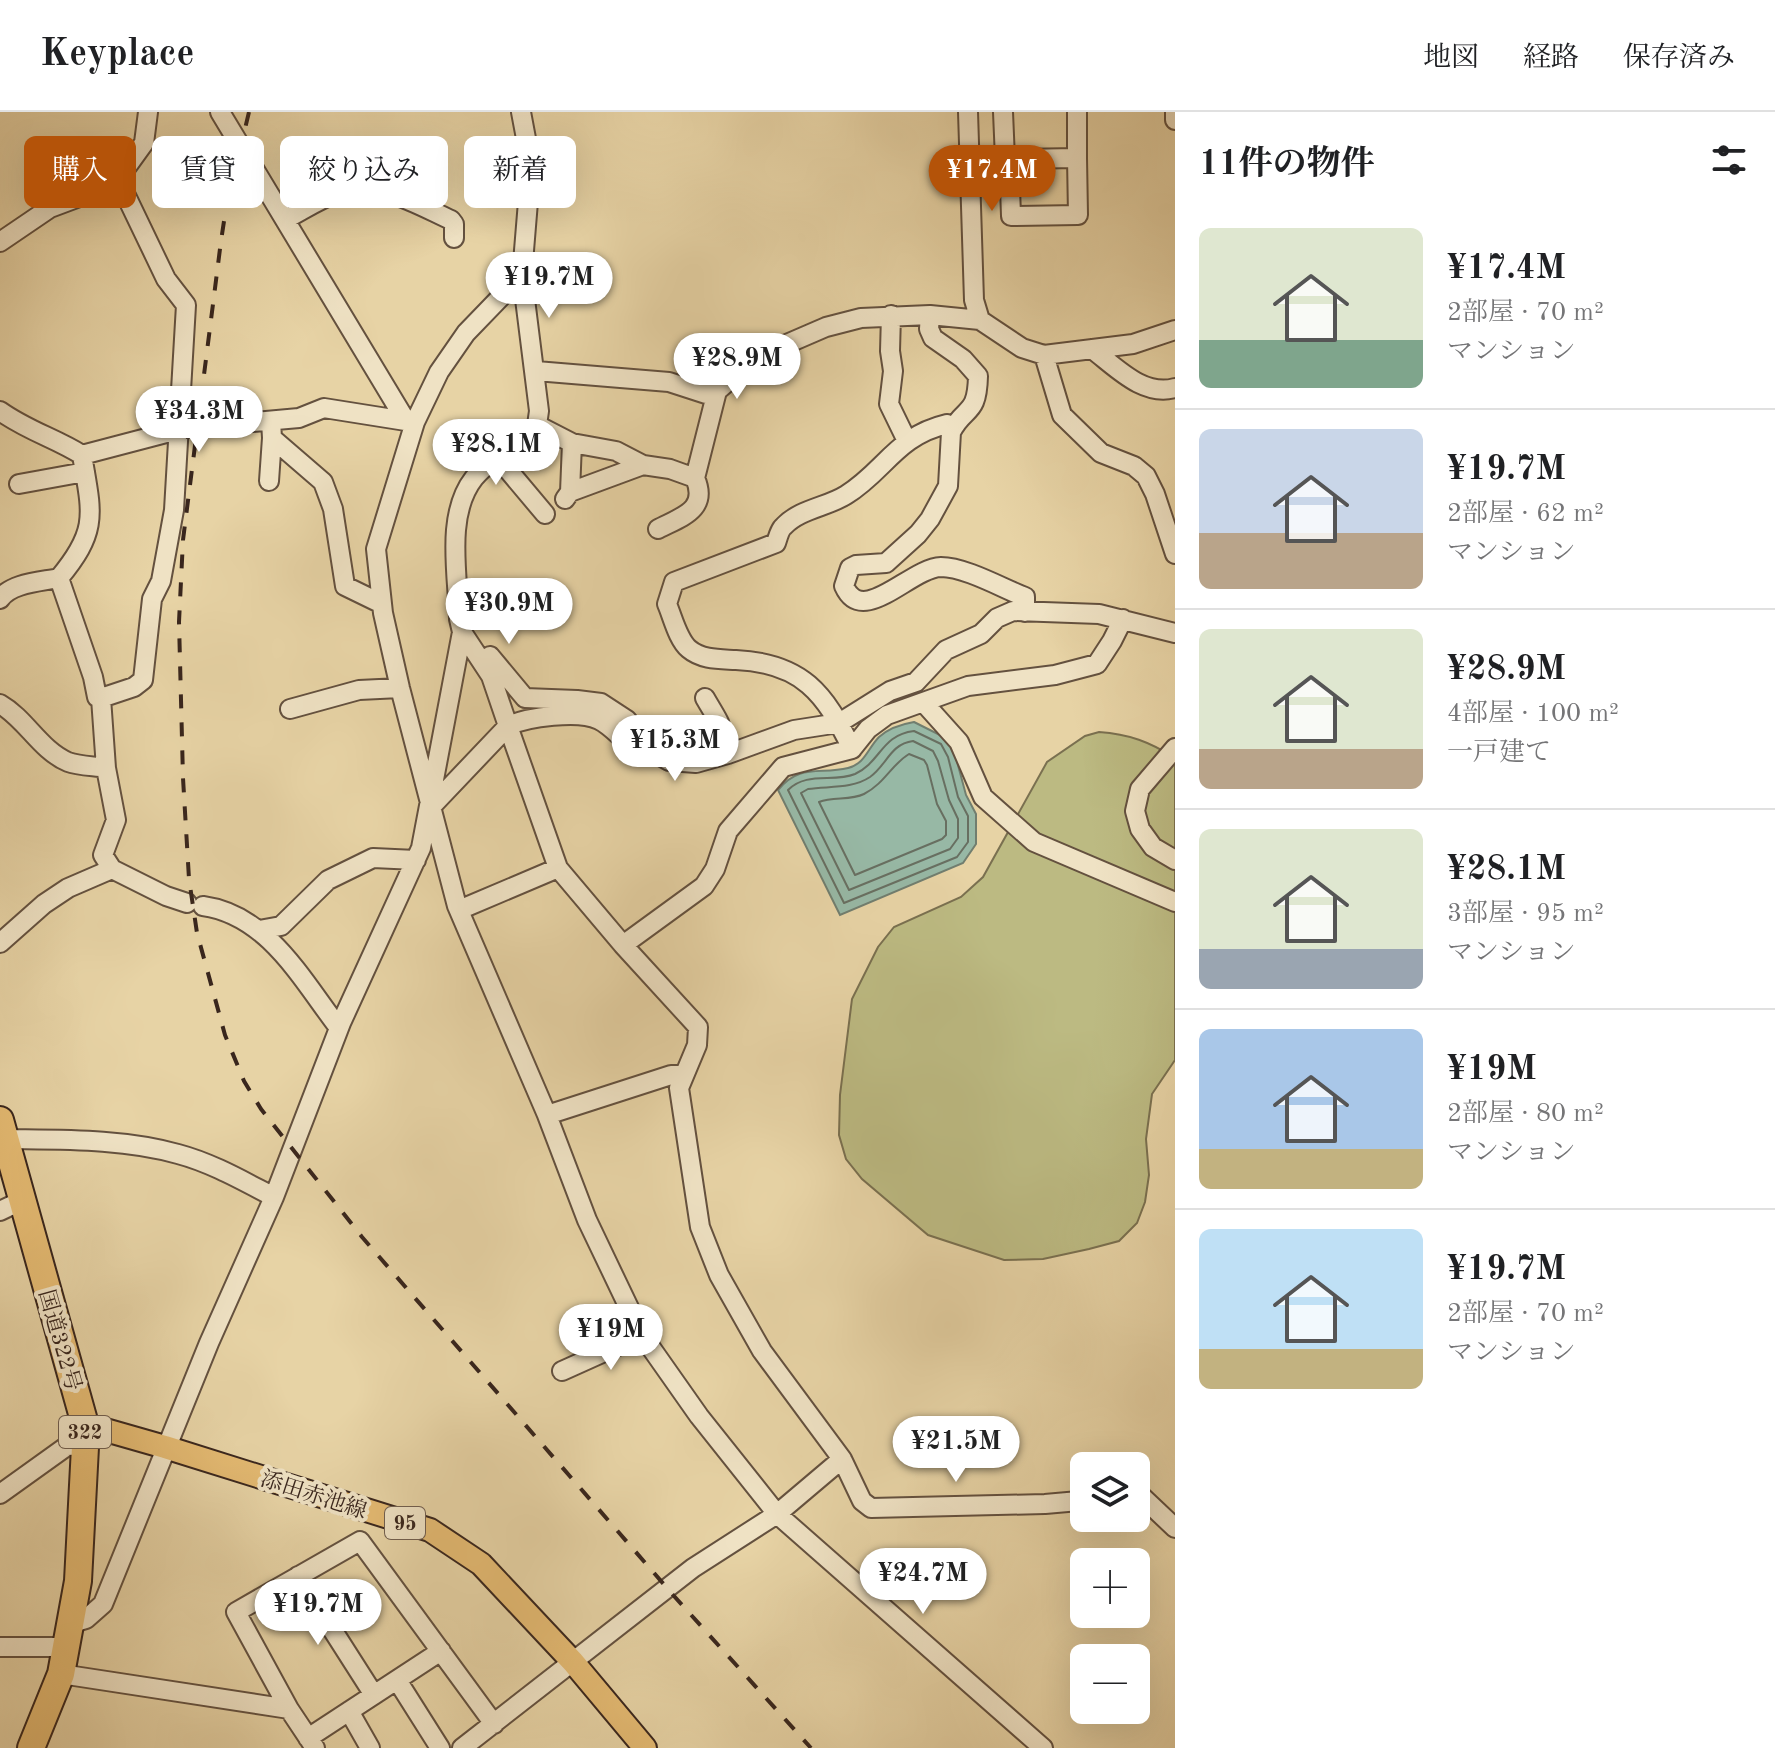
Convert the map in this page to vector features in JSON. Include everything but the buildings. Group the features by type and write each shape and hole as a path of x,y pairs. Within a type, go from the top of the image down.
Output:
{"highway":[{"name":"国道322号","path":"1,1133 12,1206 59,1338 84,1436 78,1581 61,1674 31,1748"}],"main road":[{"name":"添田赤池線","path":"84,1436 109,1431 430,1530 481,1564 573,1662 645,1748"}],"street":[{"path":"136,154 144,143 148,112"},
{"path":"220,112 411,421"},
{"path":"521,112 531,165 522,275 539,411 537,425 475,477 462,500 456,532 462,632 491,676 558,868 698,1027 697,1045 679,1088 700,1227 714,1263 762,1351 842,1459 862,1501 871,1508 1070,1502"},
{"path":"968,112 974,300 980,320"},
{"path":"1003,112 1005,159 1077,158"},
{"path":"1009,159 1011,216 1078,215 1077,112"},
{"path":"1175,112 1175,120"},
{"path":"286,219 336,193 364,189 390,192 451,220 454,238"},
{"path":"0,242 50,208"},
{"path":"101,698 134,687 143,680 152,599 161,581 174,510 182,429 186,305 166,279 132,208"},
{"path":"522,275 466,333 411,421 376,549 382,604 400,688 459,910 547,1115 587,1220 642,1335 699,1416 777,1514 1043,1748"},
{"path":"891,315 893,371 889,404 907,441"},
{"path":"536,371 669,382 706,394 717,391 747,365 782,346 826,327 861,318 930,315 980,320 1022,348 1044,355 1133,344 1175,330"},
{"path":"930,315 929,329 933,338 963,359 978,376 977,395 972,410 953,427 948,486 930,519 886,563 850,568 844,586 848,595 857,601 869,602 926,569 944,567 1025,597 1025,612"},
{"path":"1092,349 1137,383 1163,391 1175,388"},
{"path":"1044,355 1062,415 1101,453 1134,466 1146,476 1175,554"},
{"path":"658,529 696,505 700,490 695,478 717,391"},
{"path":"19,484 182,429 220,425 271,430 324,408 411,421"},
{"path":"0,411 23,428 67,445 84,464 92,507 86,539 78,555 59,578 15,587 0,599"},
{"path":"852,749 839,723 801,676 774,664 697,655 685,646 667,604 674,582 776,543 783,526 808,510 845,496 907,441 938,426 947,424 953,427"},
{"path":"537,425 572,443 616,451 643,465 670,469 695,478"},
{"path":"269,481 271,430"},
{"path":"271,430 323,482 333,509 345,586 382,604"},
{"path":"572,443 567,496 643,465"},
{"path":"498,458 545,514"},
{"path":"59,578 97,697 101,698"},
{"path":"462,632 476,640 525,698 601,703 627,720 655,753 669,761 702,761 794,730 839,723 890,691 916,682 946,650 981,634 997,618 1013,611 1099,614 1175,633"},
{"path":"623,945 704,886 715,869 728,831 772,776 783,767 852,749 868,729 887,715 968,686 1055,675 1097,664 1123,619"},
{"path":"0,1647 68,1636 103,1604 165,1447 274,1197 339,1028 421,848 462,632"},
{"path":"290,709 359,690 400,688"},
{"path":"101,698 106,768 116,820 103,855 112,869 166,896 220,908 259,930 277,946 339,1028"},
{"path":"702,761 722,737 723,730 705,698"},
{"path":"924,703 959,742 983,797 1034,842 1175,902"},
{"path":"0,704 53,753 71,763 106,768"},
{"path":"430,808 508,726 518,721 578,715 595,718 611,727 639,752 647,755 655,753"},
{"path":"1175,748 1140,789 1135,811 1140,829 1153,847 1175,860"},
{"path":"259,930 281,926 328,880 373,858 416,860"},
{"path":"459,910 558,868"},
{"path":"0,943 44,904 68,888 112,869"},
{"path":"547,1115 671,1075 682,1075"},
{"path":"1,1133 90,1140 177,1153 222,1169 274,1197"},
{"path":"562,1371 642,1335"},
{"path":"0,1494 84,1436"},
{"path":"467,1747 693,1568 777,1514 842,1459"},
{"path":"1150,1504 1175,1528"},
{"path":"441,1651 349,1711 312,1743 289,1709 236,1612 360,1541 441,1651 494,1724"},
{"path":"298,1576 374,1695"},
{"path":"61,1674 289,1709"},
{"path":"397,1680 440,1748"},
{"path":"349,1711 370,1748"}],"shaded area":[{"path":"1099,732 1139,740 1175,758 1175,1060 1152,1094 1146,1139 1149,1175 1145,1202 1137,1223 1119,1241 1043,1259 1004,1260 928,1235 862,1179 846,1159 839,1135 840,1095 852,999 878,947 894,927 961,897 983,877 1047,762 1085,736"}],"water":[{"path":"914,722 946,738 955,754 966,795 976,814 976,844 963,863 840,915 778,790 802,773 854,766 883,734"}],"railway":[{"path":"249,112 221,241 183,540 179,622 189,879 197,933 225,1035 244,1081 261,1109 362,1237 674,1596 811,1748"}]}
